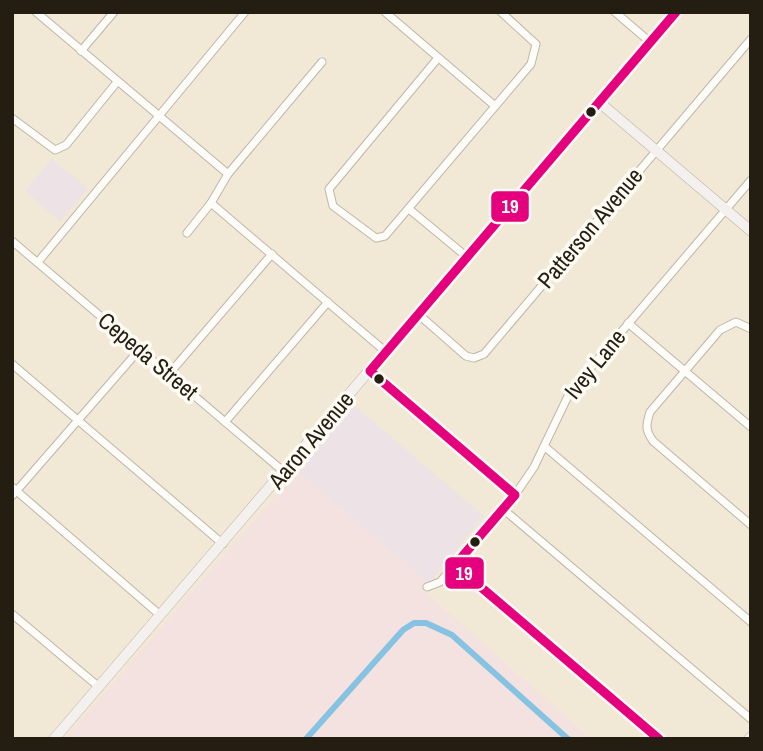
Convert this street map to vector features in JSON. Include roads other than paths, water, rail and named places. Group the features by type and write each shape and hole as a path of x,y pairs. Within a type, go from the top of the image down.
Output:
{"street":[{"path":"36,12 228,174"},
{"path":"81,51 114,12"},
{"path":"38,262 245,12"},
{"path":"385,12 495,106"},
{"path":"438,58 332,181 329,199 333,206 367,234 376,238 386,236 531,64 536,44 501,12"},
{"path":"615,12 650,42"},
{"name":"Aaron Avenue","path":"54,739 676,12"},
{"name":"Patterson Avenue","path":"418,314 466,356 474,358 484,354 751,39"},
{"path":"187,233 228,174 322,62"},
{"path":"12,118 55,150 66,145 117,82"},
{"path":"599,102 751,231"},
{"name":"Ivey Lane","path":"427,587 440,582 515,495 534,467 570,392 751,180"},
{"path":"211,202 386,352"},
{"path":"409,209 467,257"},
{"name":"Cepeda Street","path":"12,241 284,472"},
{"path":"169,374 272,254"},
{"path":"225,422 328,302"},
{"path":"751,330 736,322 720,330 650,412 647,432 653,442 751,525"},
{"path":"628,323 751,428"},
{"path":"140,349 14,491 160,615"},
{"path":"12,364 223,544"},
{"path":"370,371 515,495"},
{"path":"544,446 751,622"},
{"path":"503,509 751,719"},
{"path":"454,565 659,739"},
{"path":"12,614 99,687"}],"waterway":[{"path":"306,739 403,630 414,623 426,623 452,635 568,739"}]}
